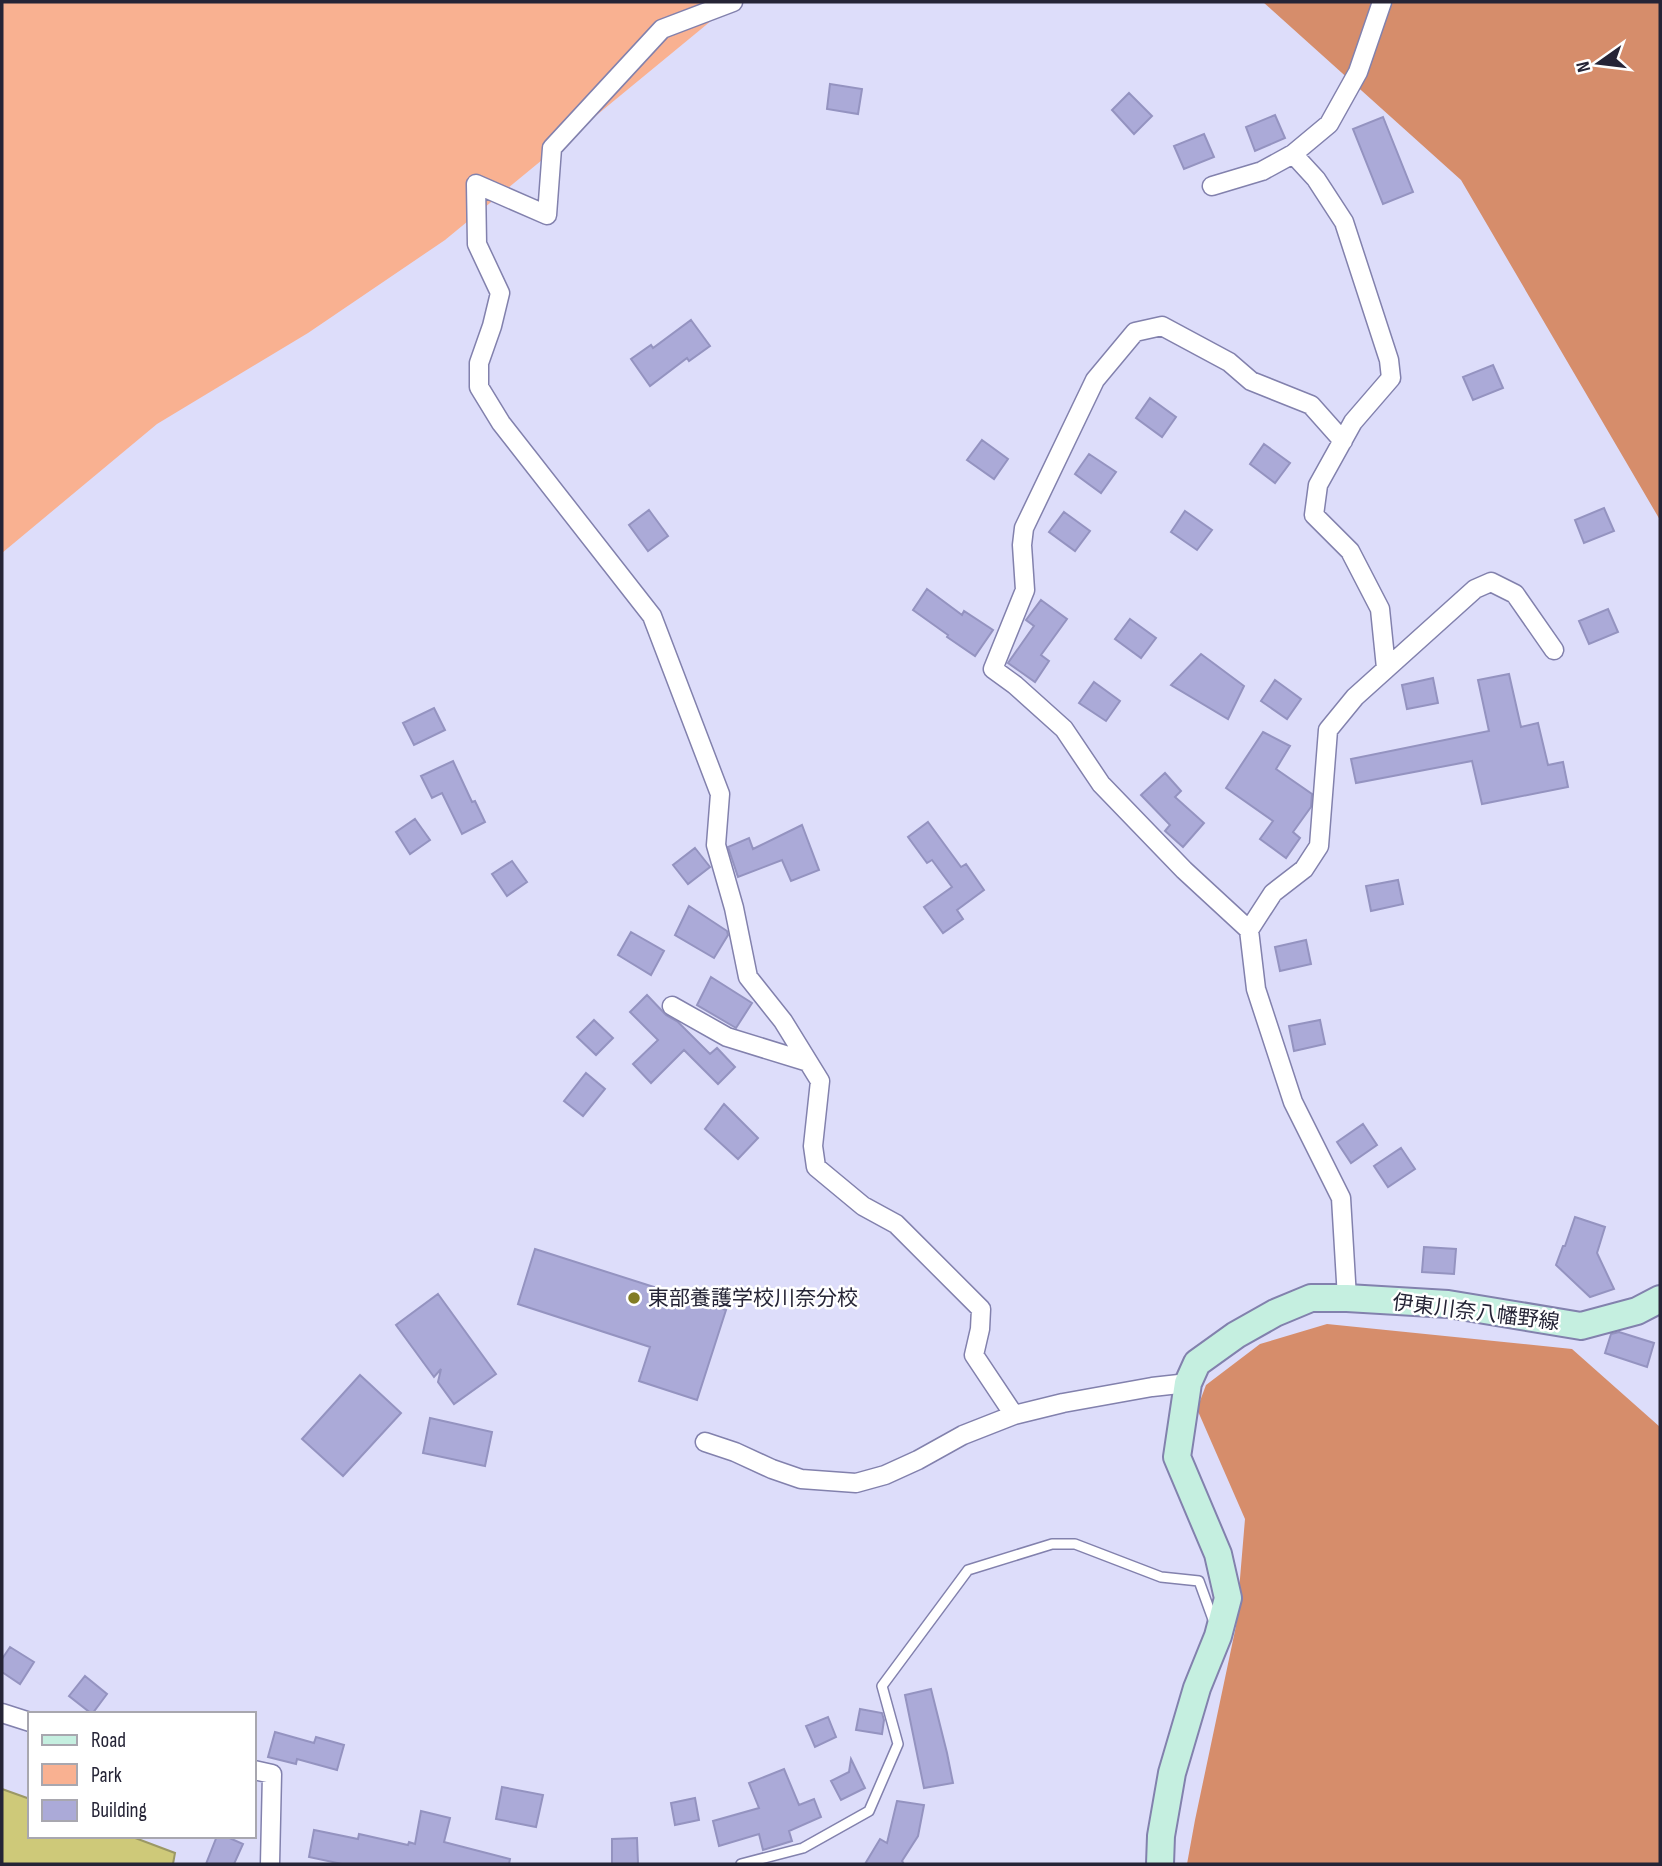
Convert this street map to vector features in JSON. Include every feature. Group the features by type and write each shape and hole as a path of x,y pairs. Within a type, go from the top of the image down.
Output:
{"main road":[{"name":"伊東川奈八幡野線","path":"1160,1864 1161,1836 1172,1773 1228,1598 1218,1554 1177,1457 1188,1383 1197,1363 1236,1335 1275,1313 1311,1298 1448,1304 1581,1326 1637,1311 1660,1299"}],"street":[{"path":"733,2 662,29 552,148 547,215 476,184 477,244 500,293 479,363 479,387 501,423 652,616 720,794 716,845 734,908 748,977 783,1021 820,1081 813,1146 816,1167 863,1206 896,1224 981,1309 974,1355 1014,1415"},
{"path":"1212,186 1262,171 1293,154 1329,124 1358,72 1382,2"},
{"path":"1293,154 1316,179 1344,222 1389,360 1391,378 1353,422 1318,485 1314,515 1349,551 1380,609 1386,668"},
{"path":"1249,930 1184,870 1101,784 1064,729 993,669 1025,590 1022,545 1024,528 1095,380 1135,332 1162,326 1229,362 1251,381 1311,405 1343,441"},
{"path":"1347,1298 1341,1198 1293,1102 1256,989 1249,930 1273,893 1304,869 1319,846 1328,730 1355,697 1386,668 1475,589 1491,582 1515,594 1554,650"},
{"path":"672,1006 727,1037 808,1062"},
{"path":"705,1442 801,1479 856,1483 885,1475 963,1435 1014,1415 1063,1403 1188,1383"},
{"path":"2,1713 28,1721"},
{"path":"256,1770 272,1774 270,1864"}],"lane":[{"path":"741,1864 803,1848 869,1811 898,1744 882,1686 968,1570 1052,1544 1075,1544 1160,1577 1199,1581 1218,1636"}],"green space":[{"path":"2,2 734,2 445,240 308,333 157,424 2,553"}],"shaded area":[{"path":"1263,2 1660,2 1660,520 1461,180"},
{"path":"1327,1324 1572,1349 1660,1427 1660,1864 1187,1864 1236,1626 1245,1519 1197,1409 1206,1385 1260,1344"},
{"path":"2,1789 28,1798 28,1838 135,1838 175,1853 173,1864 2,1864"}],"building":[{"path":"830,84 862,89 858,114 827,109"},
{"path":"1129,93 1152,116 1134,134 1112,110"},
{"path":"1275,115 1285,138 1255,151 1246,127"},
{"path":"1383,117 1413,192 1383,204 1353,129"},
{"path":"1204,134 1214,157 1184,169 1174,146"},
{"path":"691,320 710,346 689,361 687,358 650,386 631,359 651,345 653,348"},
{"path":"1493,365 1503,388 1473,400 1463,377"},
{"path":"1150,398 1176,417 1162,437 1136,418"},
{"path":"982,440 1008,459 994,479 967,460"},
{"path":"1264,444 1290,463 1275,483 1250,464"},
{"path":"1089,454 1116,472 1101,493 1075,474"},
{"path":"1604,508 1614,531 1584,543 1575,520"},
{"path":"649,510 668,536 648,551 629,525"},
{"path":"1185,511 1212,530 1197,550 1171,532"},
{"path":"1064,512 1090,531 1075,551 1049,532"},
{"path":"927,589 962,615 964,611 993,630 975,656 913,610"},
{"path":"1041,600 1067,619 1041,655 1049,661 1035,682 1008,663 1034,626 1026,620"},
{"path":"1608,609 1618,632 1589,644 1579,621"},
{"path":"1130,619 1156,638 1141,658 1115,639"},
{"path":"1201,654 1244,686 1228,719 1171,685"},
{"path":"1509,674 1521,727 1538,723 1548,765 1563,762 1568,787 1482,804 1472,761 1356,783 1351,759 1489,731 1478,680"},
{"path":"1433,678 1438,703 1407,709 1402,685"},
{"path":"1275,680 1301,699 1287,719 1261,701"},
{"path":"1094,682 1120,701 1106,721 1079,703"},
{"path":"434,708 445,730 414,745 403,723"},
{"path":"1263,732 1290,746 1276,769 1312,794 1311,807 1293,832 1300,838 1286,858 1260,839 1273,821 1226,788"},
{"path":"453,761 472,802 475,801 485,822 462,834 442,793 432,798 421,776"},
{"path":"1165,773 1181,791 1175,797 1204,823 1183,847 1165,831 1170,825 1141,795"},
{"path":"415,819 430,840 410,854 396,832"},
{"path":"928,822 961,867 966,864 984,890 957,910 963,919 943,933 924,907 952,887 932,860 927,863 908,837"},
{"path":"802,825 819,870 791,881 782,860 738,877 728,847 749,838 753,849"},
{"path":"695,848 710,867 688,884 673,865"},
{"path":"512,861 527,882 507,896 492,874"},
{"path":"1398,880 1403,904 1371,911 1366,886"},
{"path":"689,906 727,931 728,935 714,958 675,935"},
{"path":"631,932 664,951 651,975 618,955"},
{"path":"1306,940 1311,964 1280,971 1275,947"},
{"path":"711,977 752,1003 736,1028 697,1005"},
{"path":"647,995 710,1054 717,1048 735,1067 718,1084 684,1050 651,1083 633,1064 658,1040 630,1012"},
{"path":"594,1020 613,1038 596,1055 577,1037"},
{"path":"1320,1020 1325,1044 1294,1051 1289,1026"},
{"path":"586,1073 605,1089 583,1116 564,1101"},
{"path":"724,1104 758,1138 738,1159 705,1129"},
{"path":"1363,1124 1377,1145 1351,1163 1337,1142"},
{"path":"1401,1148 1415,1169 1388,1187 1374,1166"},
{"path":"1575,1217 1605,1227 1597,1253 1614,1289 1590,1297 1556,1265"},
{"path":"1424,1247 1456,1249 1454,1274 1422,1272"},
{"path":"535,1249 726,1310 697,1400 639,1381 650,1347 518,1304"},
{"path":"438,1294 496,1374 454,1404 438,1382 441,1369 434,1377 396,1325"},
{"path":"1619,1332 1654,1343 1647,1367 1605,1353 1611,1334"},
{"path":"360,1375 401,1413 343,1476 302,1439"},
{"path":"430,1418 492,1432 485,1466 423,1453"},
{"path":"10,1647 34,1662 20,1684 2,1672 2,1659"},
{"path":"85,1676 107,1694 94,1712 89,1712 69,1696"},
{"path":"931,1689 953,1783 924,1788 905,1695"},
{"path":"860,1709 882,1713 882,1734 856,1730"},
{"path":"828,1717 836,1737 815,1747 806,1726"},
{"path":"275,1732 314,1743 316,1737 344,1745 337,1770 297,1759 296,1764 268,1757"},
{"path":"851,1759 865,1788 841,1800 831,1781 849,1772"},
{"path":"784,1769 799,1805 814,1799 821,1817 789,1831 792,1841 763,1850 759,1834 719,1846 713,1821 759,1808 749,1783"},
{"path":"502,1787 543,1795 536,1827 496,1819"},
{"path":"695,1798 699,1820 675,1825 671,1803"},
{"path":"897,1801 924,1805 918,1836 902,1861 904,1864 865,1864 880,1839 887,1843"},
{"path":"421,1811 450,1818 444,1842 510,1859 509,1864 342,1864 309,1857 314,1830 358,1839 359,1834 408,1845 409,1842 415,1844"},
{"path":"216,1838 230,1838 243,1844 234,1864 206,1864"},
{"path":"637,1838 638,1864 612,1864 612,1839"}],"place":[{"name":"東部養護学校川奈分校","path":"634,1298"}]}
